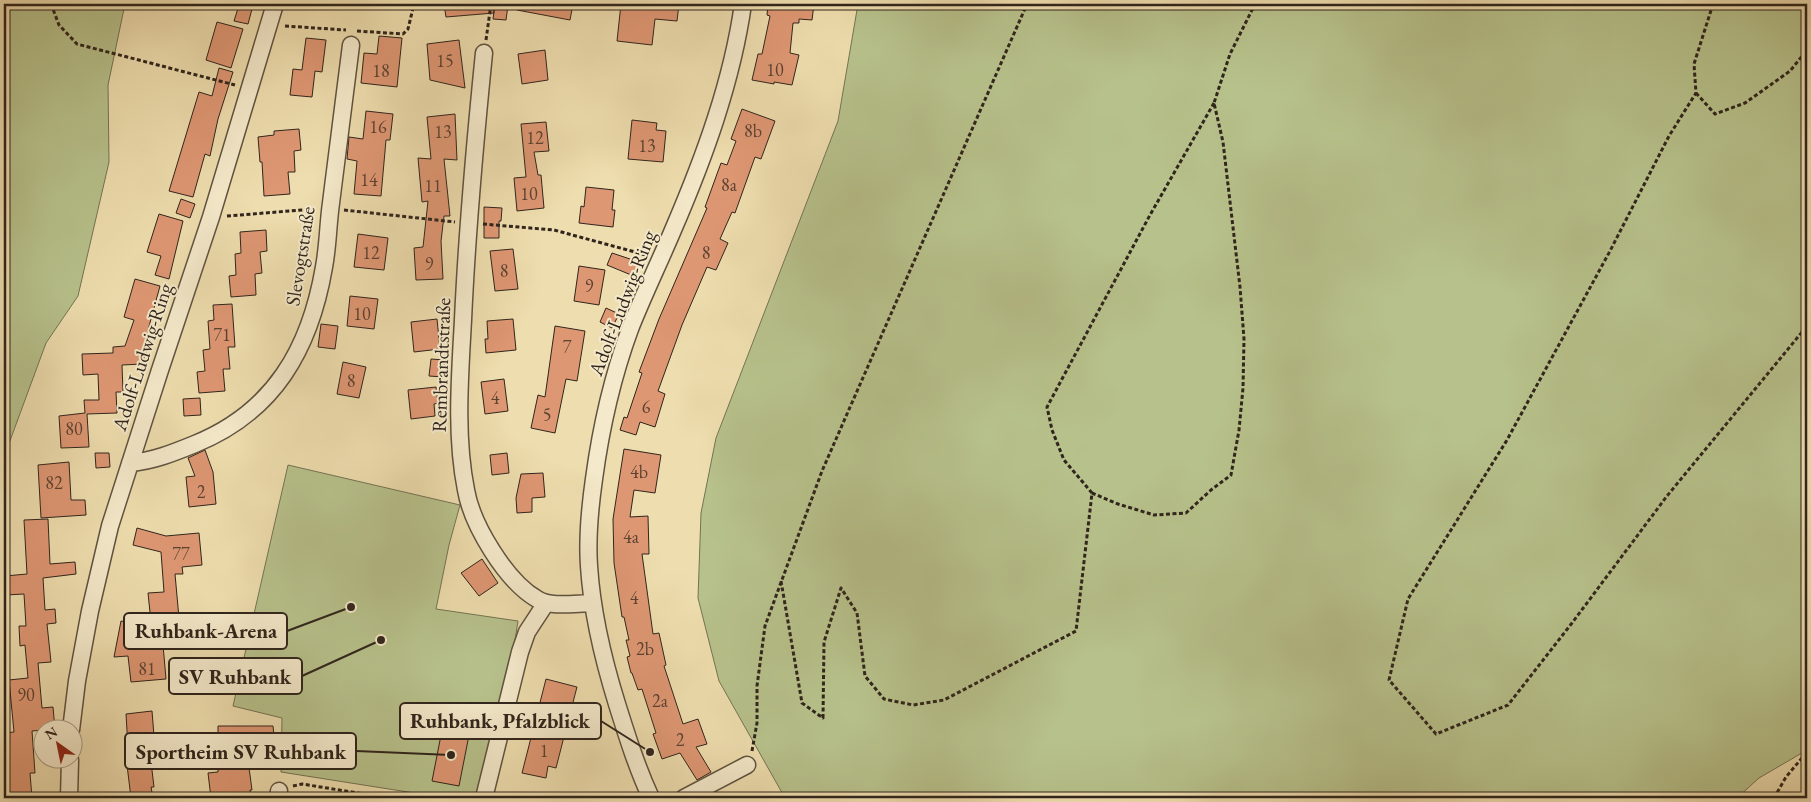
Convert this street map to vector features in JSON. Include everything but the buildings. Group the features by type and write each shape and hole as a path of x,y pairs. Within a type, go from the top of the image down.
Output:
{"street":[{"name":"Adolf-Ludwig-Ring","path":"73,720 77,681 90,611 110,526 211,217 276,4"},
{"name":"Adolf-Ludwig-Ring","path":"651,798 635,758 610,680 592,603 588,564 589,515 603,421 614,374 631,328 692,186 707,145 728,73 743,4"},
{"name":"Slevogtstraße","path":"130,463 143,462 170,454 222,432 258,406 288,369 310,324 324,266 351,45"},
{"name":"Rembrandtstraße","path":"484,53 469,223 461,357 460,437 466,492 485,540 497,558 526,591 537,599 546,602 592,603"},
{"path":"484,798 520,652 527,632 546,602"},
{"path":"684,798 747,765"},
{"path":"69,798 70,770"}],"path":[{"path":"50,4 58,25 77,44 250,89"},
{"path":"269,25 403,34 408,29 414,4"},
{"path":"484,53 490,4"},
{"path":"747,765 752,758 757,724 757,686 765,626 781,581 822,472 1027,4"},
{"path":"1214,103 1223,142 1240,287 1244,339 1239,430 1231,475 1186,513 1154,515 1118,504 1092,493 1064,460 1052,430 1047,407 1150,215 1214,103 1230,54 1255,4"},
{"path":"1713,4 1694,64 1696,93 1669,136 1610,252 1507,440 1408,599 1390,680 1436,734 1508,705 1667,496 1807,326"},
{"path":"1696,93 1715,114 1745,103 1790,71 1807,50"},
{"path":"211,217 330,208 554,230 660,259"},
{"path":"781,581 802,703 822,718 824,642 841,588 857,614 865,676 884,699 914,705 944,700 1076,631 1092,493"},
{"path":"1774,798 1786,777 1807,752"},
{"path":"279,794 302,784 389,798"}],"green space":[{"path":"4,4 125,4 108,85 109,162 78,296 46,343 4,457"},
{"path":"858,4 1807,4 1807,750 1759,778 1737,798 785,798 719,681 698,598 701,513 716,438 838,121"},
{"path":"288,465 460,505 449,545 436,609 518,621 512,659 479,798 446,798 281,772 282,718 233,706"}],"place":[{"name":"Ruhbank-Arena","path":"351,607"},
{"name":"SV Ruhbank","path":"381,640"},
{"name":"Ruhbank, Pfalzblick","path":"650,752"},
{"name":"Sportheim SV Ruhbank","path":"451,755"}]}
